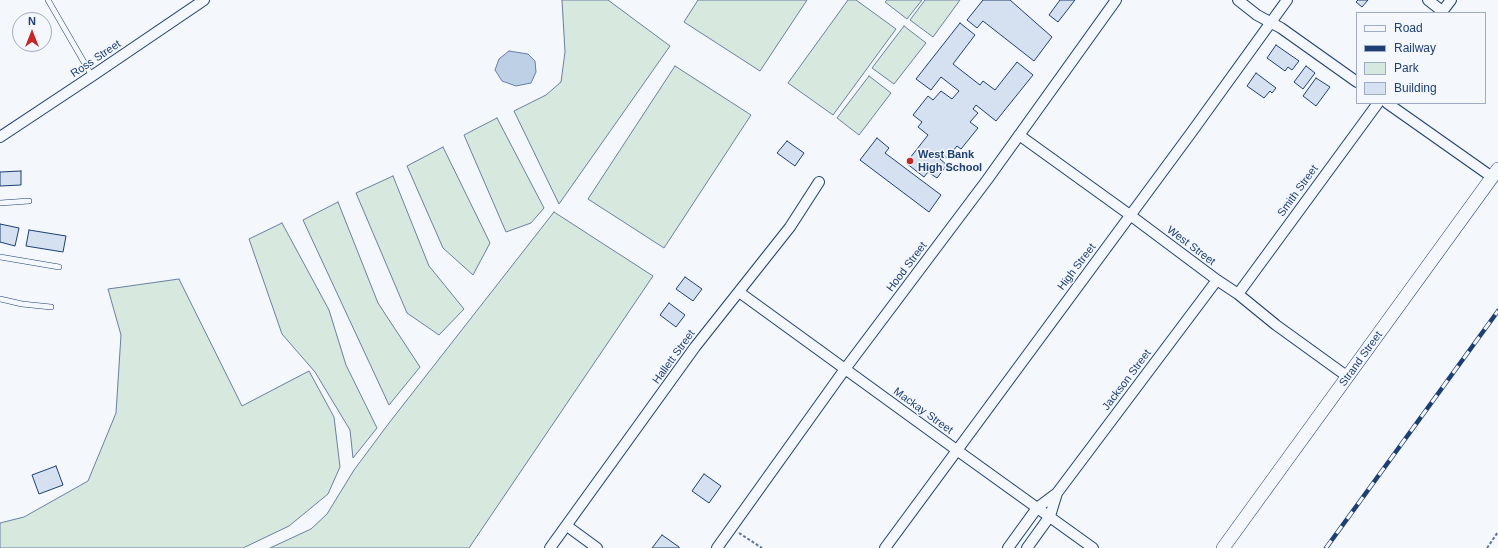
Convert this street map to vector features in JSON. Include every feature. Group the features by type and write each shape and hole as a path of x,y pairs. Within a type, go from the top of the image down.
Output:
{"street":[{"name":"Ross Street","path":"0,137 204,0"},
{"name":"Hood Street","path":"717,548 845,369 978,193 1116,0"},
{"path":"1238,0 1257,15 1281,28 1356,81"},
{"name":"High Street","path":"885,548 958,451 1036,342 1287,0"},
{"path":"1428,0 1442,12 1451,0"},
{"name":"Smith Street","path":"1238,294 1377,104"},
{"path":"1388,104 1495,173"},
{"name":"West Street","path":"1019,135 1238,294 1276,325 1348,377"},
{"name":"Strand Street","path":"1223,548 1495,173"},
{"name":"Hallett Street","path":"550,548 696,347 790,227 819,182"},
{"name":"Jackson Street","path":"1008,548 1037,508 1057,494 1217,280"},
{"name":"Mackay Street","path":"739,292 1093,548"},
{"name":"Jackson Street","path":"1026,548 1050,516 1057,494"},
{"path":"566,526 597,548"}],"lane":[{"path":"48,0 92,76"},
{"path":"0,203 29,202"},
{"path":"0,257 59,266"},
{"path":"0,299 22,304 51,307"}],"path":[{"path":"732,528 762,548"},
{"path":"1486,548 1498,532"}],"green space":[{"path":"562,0 608,0 670,46 559,204 514,111 546,95 561,82 565,52"},
{"path":"698,0 807,0 760,71 684,22"},
{"path":"848,0 856,0 896,29 833,115 788,83"},
{"path":"887,0 922,0 907,19 885,2"},
{"path":"925,0 960,0 933,37 910,20"},
{"path":"904,26 926,43 894,84 872,68"},
{"path":"675,66 751,115 664,248 588,199"},
{"path":"869,76 891,93 859,135 837,118"},
{"path":"497,118 544,208 531,223 506,232 464,135"},
{"path":"443,147 490,243 473,275 443,248 407,166"},
{"path":"393,176 429,266 464,309 439,335 407,313 356,193"},
{"path":"338,202 378,303 420,367 389,405 303,220"},
{"path":"554,212 653,276 469,548 270,548 311,529 327,514 354,470 389,423"},
{"path":"282,223 329,310 346,365 377,428 353,458 350,430 315,372 282,334 249,239"},
{"path":"179,279 242,406 309,371 334,417 340,467 328,494 289,526 243,548 0,548 0,523 24,517 88,481 116,413 121,335 108,289"}],"water":[{"path":"509,51 528,54 535,61 536,72 531,83 516,86 502,81 495,70 499,59"}],"building":[{"path":"983,0 1010,0 1052,37 1034,61 983,21 977,28 967,20"},
{"path":"1060,0 1075,0 1058,22 1049,15"},
{"path":"1358,0 1368,0 1362,7 1356,2"},
{"path":"960,23 975,35 953,64 980,85 983,81 995,90 1017,62 1033,75 996,121 976,105 973,109 978,113 970,122 978,128 961,149 957,146 947,158 943,155 940,159 947,165 937,178 928,172 924,177 906,163 928,135 918,127 922,122 913,115 928,96 933,100 941,91 952,99 959,91 941,77 931,90 916,79"},
{"path":"1276,45 1299,61 1292,70 1288,67 1285,71 1267,58"},
{"path":"1306,66 1315,73 1303,89 1294,82"},
{"path":"1256,73 1276,88 1272,93 1270,91 1264,98 1247,86"},
{"path":"1316,78 1330,87 1316,106 1303,96"},
{"path":"877,138 889,148 885,153 941,195 929,212 860,160"},
{"path":"787,141 804,153 795,166 777,153"},
{"path":"21,171 21,185 0,186 0,172"},
{"path":"0,224 19,228 15,246 0,242"},
{"path":"29,230 66,236 63,252 26,246"},
{"path":"685,277 702,289 693,301 676,289"},
{"path":"669,303 685,315 676,327 660,315"},
{"path":"56,466 63,485 39,494 32,475"},
{"path":"704,474 721,486 709,503 692,491"},
{"path":"662,535 679,547 679,548 652,548"}],"railway":[{"path":"1326,548 1498,311"}],"place":[{"name":"West Bank High School","path":"910,161"}]}
